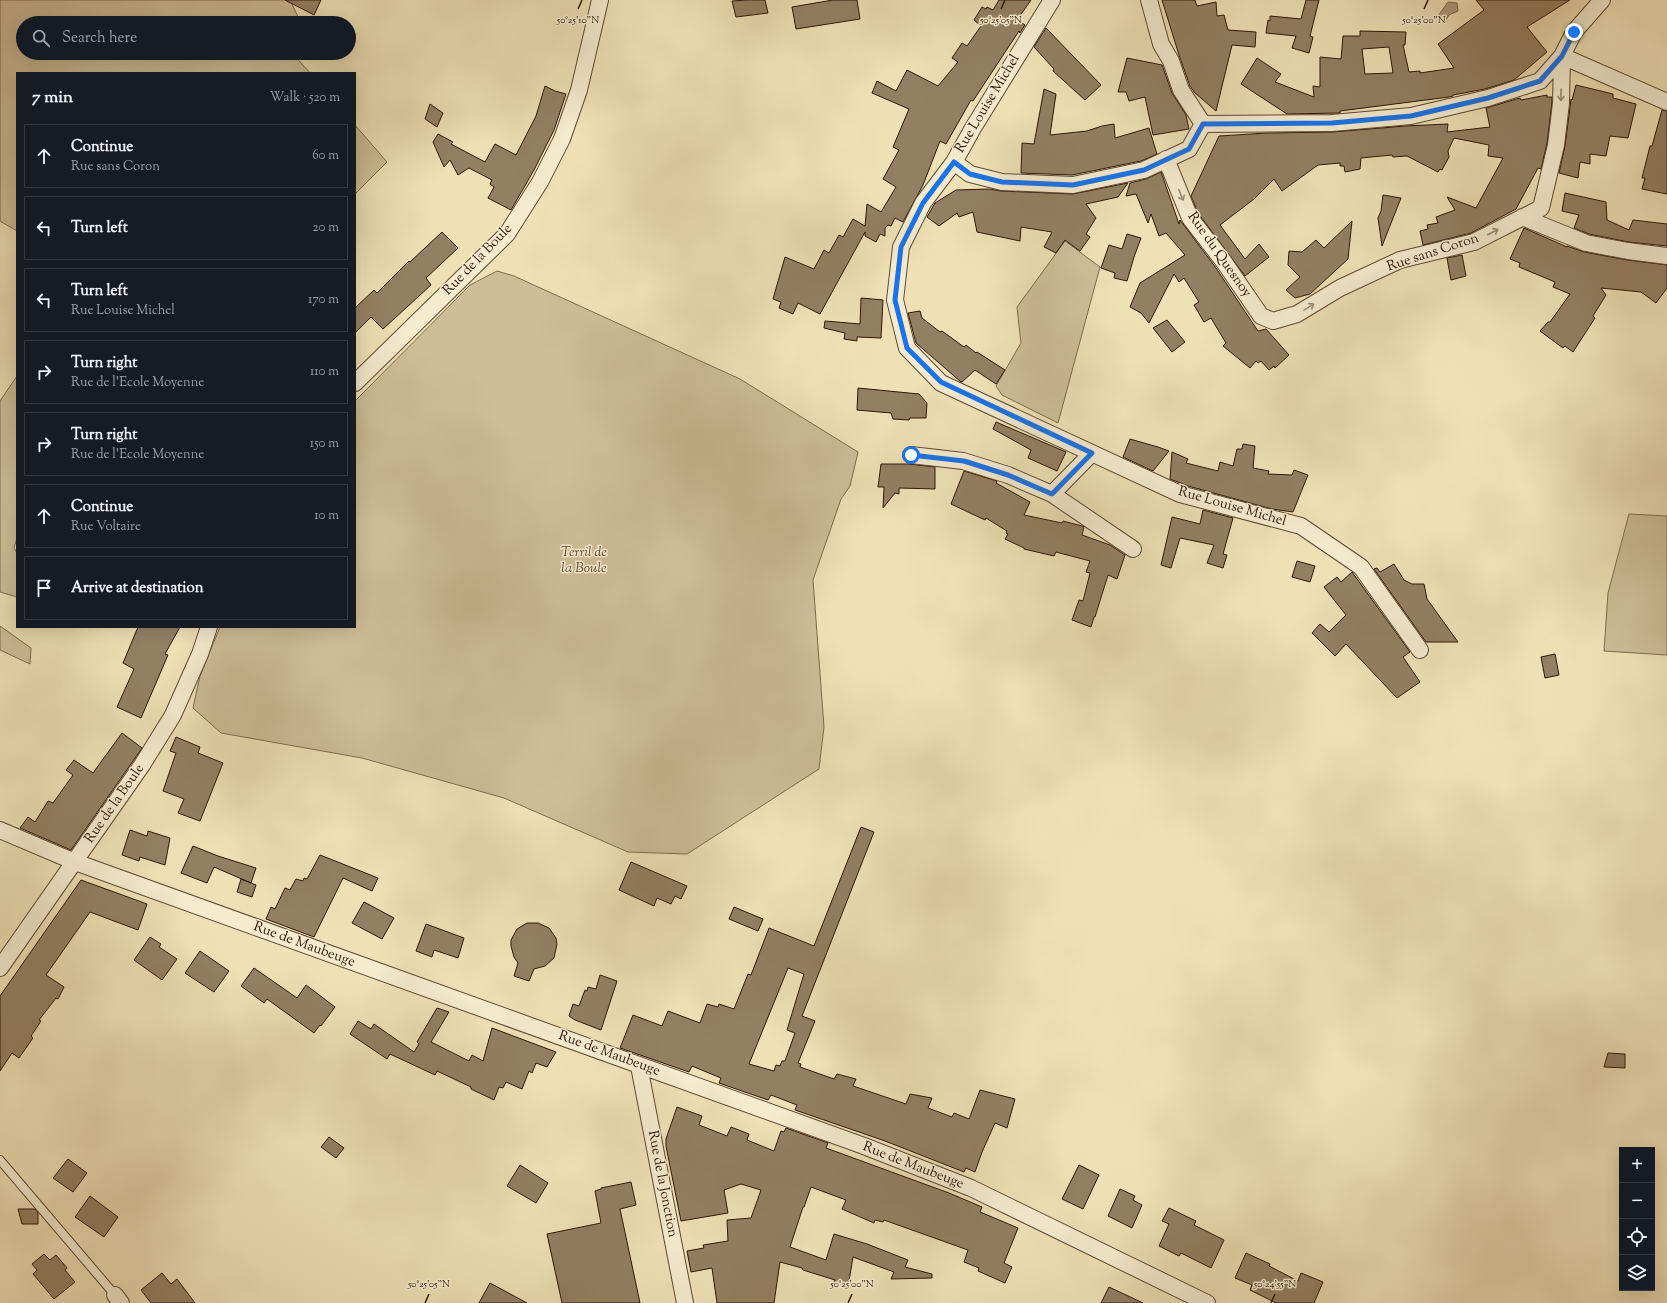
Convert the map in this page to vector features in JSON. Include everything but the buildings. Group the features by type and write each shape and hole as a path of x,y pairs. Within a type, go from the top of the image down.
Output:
{"street":[{"name":"Rue de la Boule","path":"356,382 507,234 536,189 562,139 579,90 600,0"},
{"path":"1149,0 1161,44 1171,61 1181,90 1203,124"},
{"path":"1203,124 1332,123 1411,116 1488,98 1540,81 1562,56 1574,32 1602,0"},
{"name":"Rue Louise Michel","path":"1047,6 954,162 923,203 901,247 895,300 907,348 941,382 1180,494 1301,526 1360,567 1420,650"},
{"path":"1562,56 1667,102"},
{"name":"Rue sans Coron","path":"1273,321 1297,314 1340,288 1400,260 1474,242 1541,208 1556,145 1561,103 1562,56"},
{"path":"954,162 970,174 1002,182 1073,185 1144,170 1189,149 1203,124"},
{"name":"Rue du Quesnoy","path":"1166,159 1190,218 1224,262 1261,316 1273,321"},
{"path":"1522,217 1586,243 1628,251 1667,256"},
{"path":"1052,494 1092,453"},
{"path":"911,455 964,461 1008,475 1052,494 1133,549"},
{"name":"Rue de la Boule","path":"0,968 142,765 173,715 200,654 209,628"},
{"name":"Rue de Maubeuge","path":"0,830 75,862 864,1146 971,1188 1207,1303"},
{"name":"Rue de la Jonction","path":"639,1066 685,1303"}],"lane":[{"path":"0,1160 118,1299"}],"green space":[{"path":"0,0 290,0 298,16 16,16 16,60 298,60 309,72 16,72 16,230 0,221"},
{"path":"356,126 387,162 356,193"},
{"path":"1065,241 1100,267 1058,423 1002,395 996,386 1021,343 1017,307"},
{"name":"Terril de la Boule","path":"497,271 514,276 740,379 858,452 850,486 841,499 813,580 824,727 819,769 687,854 628,852 504,798 362,758 221,733 193,708 200,676 220,628 356,628 356,400 470,285"},
{"path":"16,377 16,541 14,548 16,551 16,597 0,592 0,401"},
{"path":"1629,514 1667,516 1667,655 1604,651 1608,593"},
{"path":"0,626 31,648 30,664 0,650"}],"shaded area":[{"path":"1448,2 1457,3 1458,11 1449,15 1444,23 1438,16"}],"route":[{"path":"911,455 964,461 1008,475 1052,494 1092,453 941,382 907,348 895,300 901,247 923,203 954,162 970,174 1002,182 1073,185 1144,170 1189,149 1203,124 1332,123 1411,116 1488,98 1540,81 1562,56 1574,32"}]}
